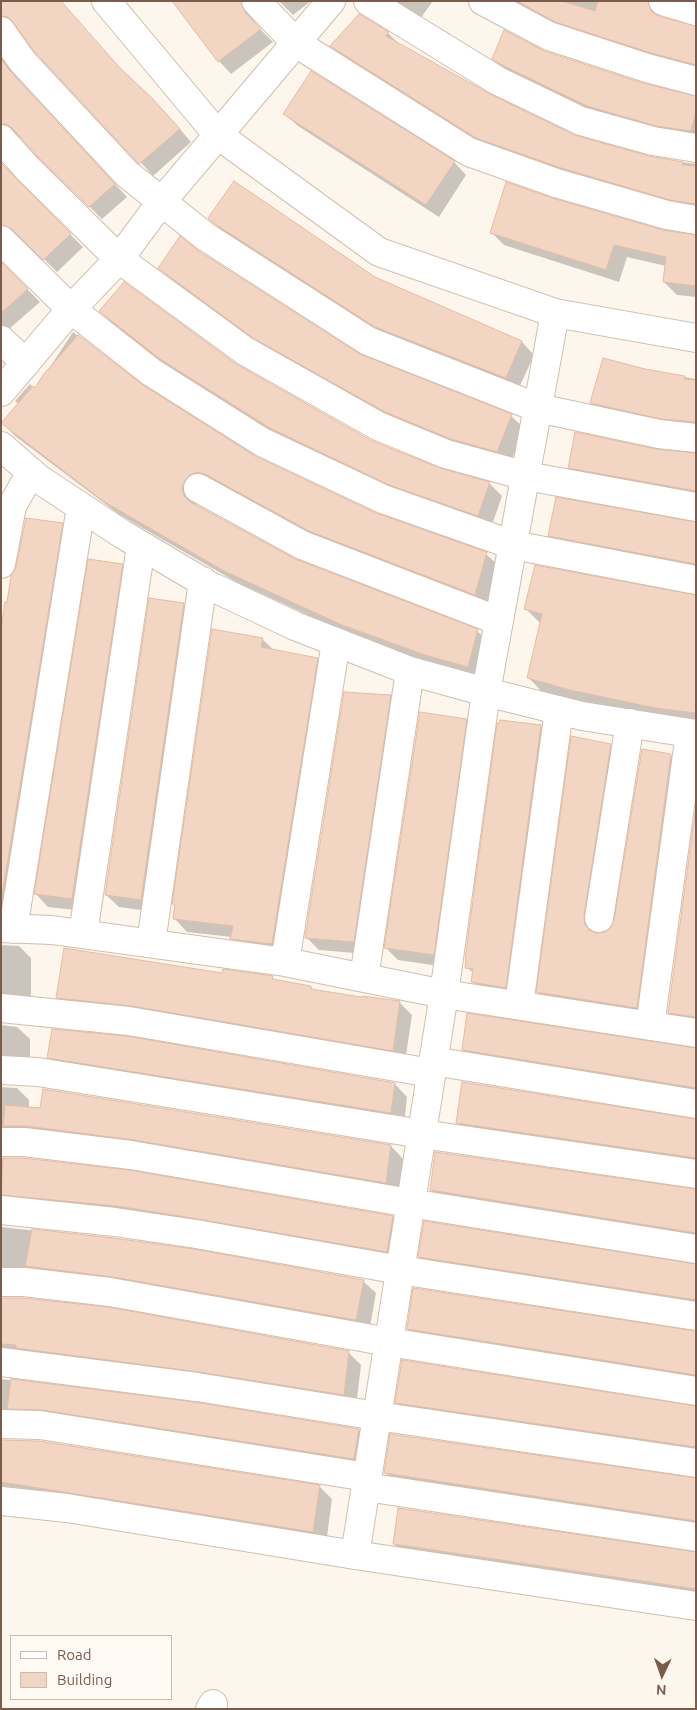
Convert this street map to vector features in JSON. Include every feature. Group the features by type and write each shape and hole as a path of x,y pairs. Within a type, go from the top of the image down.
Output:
{"street":[{"path":"106,1 218,135 379,252 555,313 696,338"},
{"path":"256,1 296,43 469,152 556,183 667,215 696,220"},
{"path":"1,392 72,309 119,259 162,201 331,1"},
{"path":"368,1 498,81 581,121 653,140 696,148"},
{"path":"483,1 550,36 646,68 696,80"},
{"path":"663,1 696,11"},
{"path":"1,31 22,61 126,174 206,236 368,341 538,408 659,434 696,438"},
{"path":"1,139 27,168 119,259 245,351 378,426 446,454 526,476 696,507"},
{"path":"1,240 72,309 151,372 262,442 382,499 513,545 696,580"},
{"path":"355,1556 444,994 486,692 555,313"},
{"path":"1,340 26,363"},
{"path":"1,446 39,479 141,546 203,582 295,626 410,671 486,692 559,710 693,733 650,1026"},
{"path":"1,564 12,506 31,472"},
{"path":"198,488 302,545 499,621"},
{"path":"81,507 7,928 52,930 285,962 444,994 696,1033"},
{"path":"83,934 141,546"},
{"path":"151,943 203,582"},
{"path":"285,962 336,642"},
{"path":"364,978 410,671"},
{"path":"519,1005 559,710"},
{"path":"599,918 630,723"},
{"path":"1,1008 129,1021 432,1067 696,1104"},
{"path":"1,1070 38,1072 422,1134 696,1174"},
{"path":"1,1142 24,1142 131,1155 410,1203 696,1249"},
{"path":"1,1210 187,1232 400,1270 696,1316"},
{"path":"1,1282 24,1282 110,1292 389,1342 696,1391"},
{"path":"1,1362 197,1387 377,1416 696,1463"},
{"path":"1,1424 40,1425 696,1537"},
{"path":"1,1500 67,1508 355,1556 696,1606"}],"building":[{"path":"1,1 61,1 120,68 152,98 180,129 139,164 34,51 13,22 8,17 1,16"},
{"path":"172,1 241,1 245,12 261,29 218,62"},
{"path":"517,1 562,1 595,11 598,1 648,1 651,11 658,16 696,26 696,65 651,53 555,22"},
{"path":"359,14 389,32 386,36 490,94 574,135 649,156 683,162 682,165 696,166 696,204 670,200 561,168 476,138 330,46"},
{"path":"504,30 544,51 642,83 696,96 696,112 691,131 656,126 587,106 506,67 492,59"},
{"path":"1,59 115,184 89,207 38,157 13,129 6,124 1,124"},
{"path":"311,71 455,161 426,205 283,114"},
{"path":"1,163 71,234 43,260 12,229 1,225"},
{"path":"234,181 375,277 522,341 506,378 375,327 215,224 208,218"},
{"path":"506,182 552,198 663,230 696,235 696,286 663,282 666,257 614,245 606,270 490,233"},
{"path":"180,236 197,250 360,354 512,414 497,452 451,439 385,412 253,338 158,268"},
{"path":"1,262 28,289 1,313"},
{"path":"124,282 236,364 370,440 440,468 490,482 478,516 389,485 270,428 160,359 99,311"},
{"path":"78,335 143,385 255,456 376,513 487,552 475,595 309,531 205,474 197,472 190,475 185,480 182,488 184,496 190,502 295,559 478,629 468,667 425,655 342,625 224,571 103,501 1,423 33,386 35,388 43,375"},
{"path":"603,358 645,369 685,376 684,379 696,380 696,422 661,419 590,403"},
{"path":"575,432 656,449 696,453 696,491 568,468"},
{"path":"556,497 696,522 696,564 548,536"},
{"path":"26,518 63,523 3,890 1,890 1,630 5,602 7,602 11,576 16,567"},
{"path":"88,559 123,564 72,899 34,894"},
{"path":"535,565 696,595 696,713 655,708 570,690 527,678 542,614 524,609"},
{"path":"149,598 184,603 141,900 105,895"},
{"path":"212,629 263,638 261,647 318,658 272,944 230,939 233,926 173,919 175,904 172,904"},
{"path":"344,692 391,695 354,942 305,938"},
{"path":"420,712 467,719 434,955 384,948"},
{"path":"500,720 541,725 506,988 471,982 473,969 465,968 497,723"},
{"path":"571,736 611,744 584,916 585,924 589,930 596,933 605,932 611,927 614,920 642,749 671,754 637,1008 536,992"},
{"path":"696,806 696,1017 668,1013"},
{"path":"64,948 222,973 223,969 273,976 272,979 311,986 311,989 400,1001 393,1051 132,1006 56,998"},
{"path":"467,1013 696,1048 696,1088 462,1050"},
{"path":"52,1029 127,1036 395,1083 391,1113 47,1058"},
{"path":"462,1082 696,1119 696,1158 456,1123"},
{"path":"43,1089 391,1145 386,1183 134,1140 26,1126 3,1126 5,1105 40,1108"},
{"path":"435,1152 696,1189 696,1233 430,1190"},
{"path":"3,1158 23,1158 129,1170 393,1216 387,1252 117,1206 1,1195"},
{"path":"424,1221 696,1264 696,1300 418,1257"},
{"path":"32,1229 194,1249 364,1280 356,1320 113,1277 25,1266"},
{"path":"413,1288 696,1331 696,1375 407,1329"},
{"path":"1,1298 23,1298 108,1307 349,1351 344,1395 199,1372 16,1348 16,1345 1,1344"},
{"path":"402,1360 696,1406 696,1447 395,1403"},
{"path":"11,1379 195,1402 359,1429 354,1459 42,1410 7,1409"},
{"path":"390,1434 696,1478 696,1521 384,1473"},
{"path":"1,1440 39,1441 320,1485 313,1532 1,1482"},
{"path":"398,1508 696,1552 696,1589 393,1544"}]}
